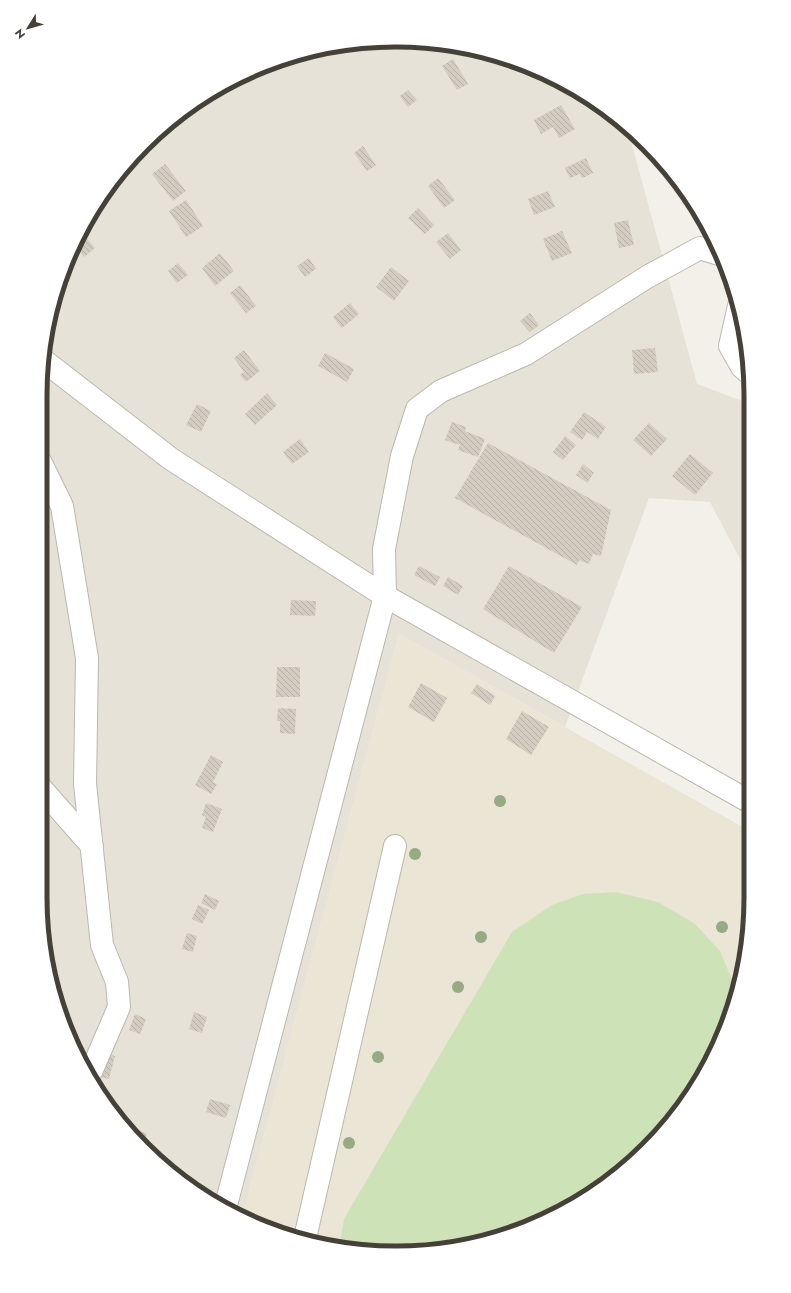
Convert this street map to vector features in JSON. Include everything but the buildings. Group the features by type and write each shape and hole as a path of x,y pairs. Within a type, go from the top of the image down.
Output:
{"street":[{"path":"227,1202 385,596 384,549 402,456 417,409 441,391 526,354 647,277 700,248 713,252"},
{"path":"736,321 730,346 742,366"},
{"path":"49,364 171,459 385,596 744,799"},
{"path":"47,475 62,506 87,658 86,784 102,945 117,982 119,1007 92,1069"},
{"path":"47,795 92,846"},
{"path":"306,1234 395,846"}],"shaded area":[{"path":"396,47 441,50 508,65 550,83 570,94 608,119 630,138 697,384 744,402 744,567 710,502 649,498 565,727 399,634 244,1211 221,1199 183,1174 166,1160 133,1127 106,1091 83,1052 65,1010 59,988 50,943 47,898 47,396 50,350 65,283 83,241 94,221 119,183 133,166 166,133 183,119 221,94 241,83 283,65 350,50"},
{"path":"399,634 744,828 744,898 741,943 726,1010 708,1052 697,1072 672,1110 642,1144 608,1174 570,1199 550,1210 508,1228 441,1243 396,1246 350,1243 283,1228 244,1211"}],"green space":[{"path":"616,892 658,902 695,924 720,951 733,982 726,1010 708,1052 697,1072 672,1110 642,1144 608,1174 570,1199 550,1210 508,1228 463,1239 418,1245 373,1245 340,1241 344,1219 512,932 552,905 583,894"}]}
